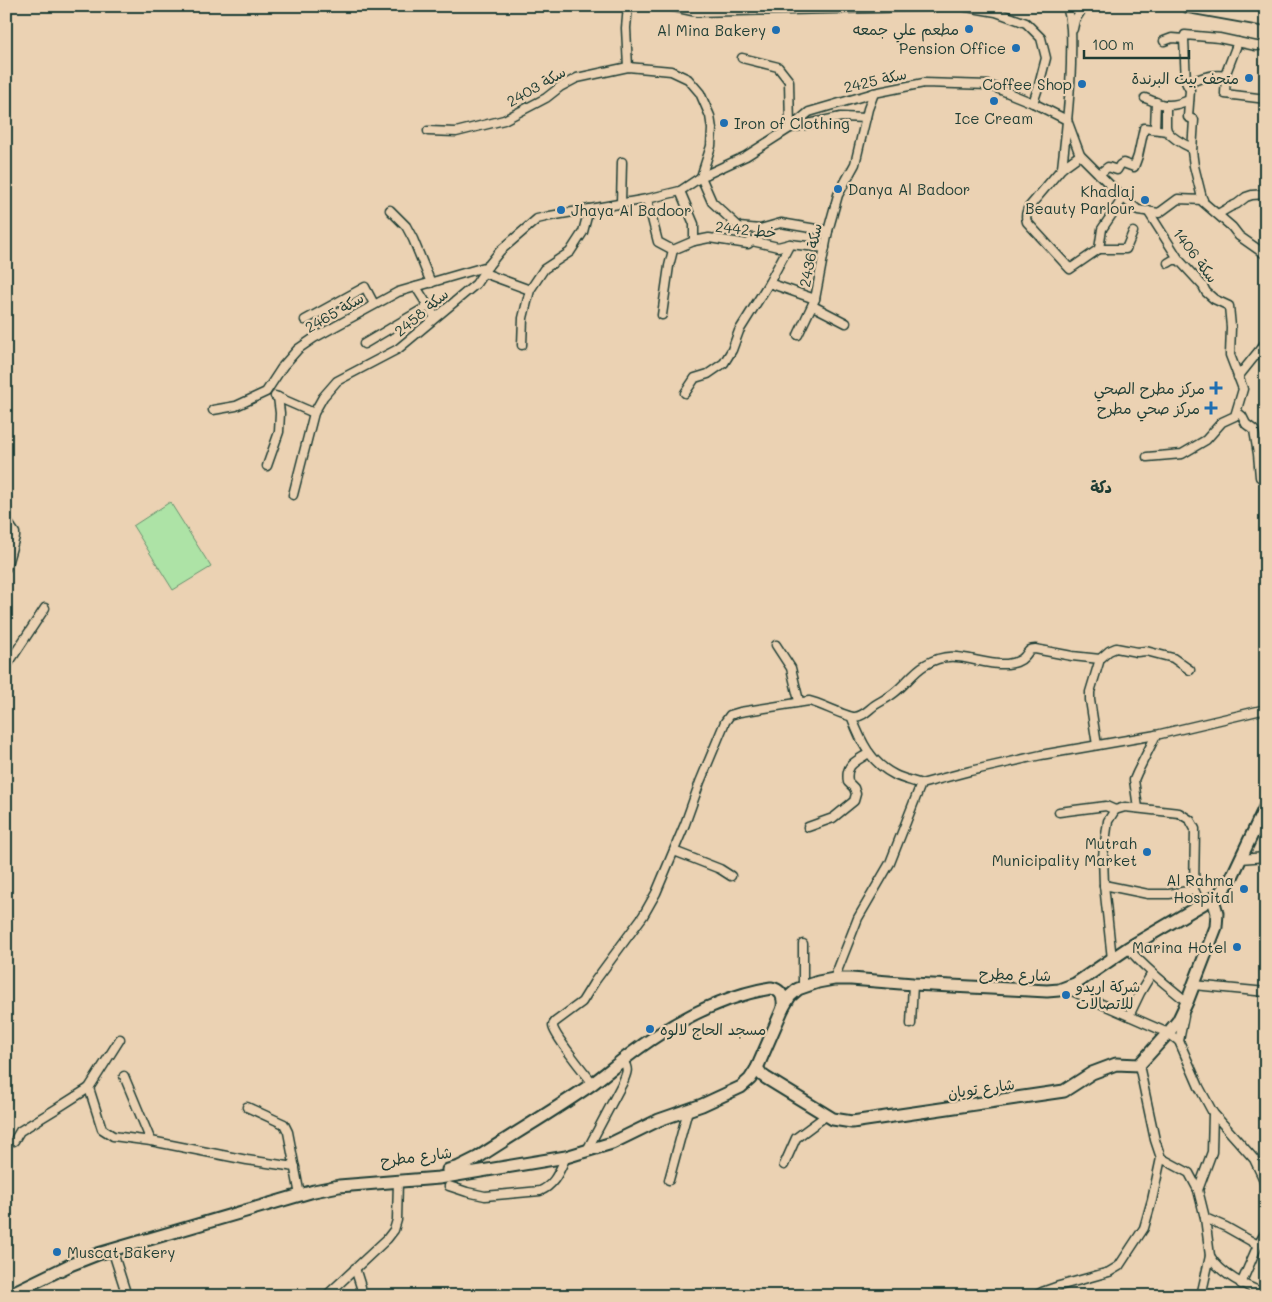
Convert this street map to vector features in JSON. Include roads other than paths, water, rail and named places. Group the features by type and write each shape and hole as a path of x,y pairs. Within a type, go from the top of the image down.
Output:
{"main road":[{"path":"1188,6 1266,20"},
{"name":"شارع مطرح","path":"6,1296 70,1265 112,1250 314,1191 339,1186 398,1181 444,1182 506,1166 566,1157 612,1143 659,1120 702,1105 736,1090 746,1083 757,1068 790,996 803,986 834,979 850,979 1047,991 1075,984 1128,948 1213,899 1227,886 1266,805"},
{"path":"1139,1065 1178,1021 1187,1002 1217,923 1213,899"},
{"name":"شارع مطرح","path":"6,1288 66,1259 92,1249 298,1190 340,1180 449,1170 468,1163 496,1146 696,1012 733,998 766,989 775,989 782,994 783,1008"},
{"name":"شارع تويان","path":"757,1068 766,1078 833,1119 852,1122 1064,1091 1092,1073 1116,1064 1139,1065"},
{"path":"496,1146 496,1156 506,1166"}],"street":[{"path":"628,6 626,28 628,67"},
{"path":"669,6 697,12 961,6 996,12 1026,23 1041,38 1046,58 1033,103"},
{"path":"1062,168 1070,95 1072,33 1067,6"},
{"path":"1072,33 1075,20 1084,6"},
{"path":"1250,17 1262,23 1266,29"},
{"path":"1266,45 1256,46 1219,38 1185,35 1184,39 1187,84 1190,90 1188,117 1193,119 1194,123 1192,148 1194,166 1203,200 1239,236 1266,254"},
{"path":"1164,41 1172,38 1184,39"},
{"path":"1238,42 1226,76 1225,94 1266,100"},
{"path":"742,58 778,67 789,81 790,128 841,117 866,118"},
{"name":"سكة 2403","path":"428,131 456,132 504,120 546,98 560,87 577,78 628,67 671,71 688,79 700,94 710,116 712,129 711,146 701,177"},
{"path":"1187,84 1193,80 1213,74 1226,76"},
{"name":"سكة 2425","path":"701,177 746,156 790,128 809,112 874,93 924,83 989,85 1033,103 1067,120"},
{"name":"سكة 2436","path":"769,283 814,302 828,231 838,195 855,164 874,93"},
{"path":"1145,98 1166,105 1190,100"},
{"path":"1155,129 1156,102"},
{"path":"1166,105 1167,130 1171,136 1182,144 1192,148"},
{"path":"1067,120 1080,155 1123,198 1138,210 1159,213 1178,199 1203,200"},
{"path":"1099,174 1108,167 1117,170 1123,163 1134,167 1144,128 1167,130"},
{"path":"1080,155 1062,168 1027,211 1025,218 1027,222 1070,269 1099,249 1126,249 1133,232"},
{"path":"621,203 622,162"},
{"path":"701,177 712,202 739,227 760,229 781,223 828,231"},
{"name":"سكة 2458","path":"293,495 314,413 323,397 337,381 398,349 476,284 500,251 537,219 647,199 680,191 701,177"},
{"path":"680,191 694,224 694,241"},
{"path":"1218,214 1246,197 1266,194"},
{"path":"1099,249 1102,229 1123,198"},
{"path":"647,199 658,242 673,250 662,315"},
{"path":"522,345 524,318 530,290 544,269 570,252 583,232 590,209"},
{"path":"390,210 406,226 432,283"},
{"name":"1406 سكة","path":"1148,211 1178,260 1203,286 1206,292 1214,299 1230,306 1230,355 1238,377"},
{"name":"2442 خط","path":"673,250 694,241 709,238 748,244 752,241 778,247 790,244 825,248"},
{"path":"685,393 695,378 708,374 724,362 790,244"},
{"path":"1168,263 1178,260"},
{"path":"486,269 530,290"},
{"name":"سكة 2465","path":"266,392 283,366 298,349 374,304 398,292 486,269"},
{"path":"305,320 365,287 374,304"},
{"path":"416,287 436,317"},
{"path":"798,335 814,302 846,323"},
{"path":"364,344 428,306"},
{"path":"1147,457 1182,454 1206,440 1222,422 1235,416 1243,389 1238,377 1266,342"},
{"path":"213,410 236,406 266,392 314,413"},
{"path":"267,466 279,432 280,413 278,397"},
{"path":"1237,412 1242,416 1246,424 1254,430 1262,461 1260,477"},
{"path":"1256,441 1266,442"},
{"path":"6,520 15,533 6,568"},
{"path":"6,667 45,608"},
{"path":"776,645 791,668 799,701"},
{"path":"1097,745 1090,692 1100,659 1109,651 1116,648 1137,652 1146,651 1173,658 1190,670"},
{"path":"592,1083 553,1026 555,1022 582,1002 595,981 643,916 656,893 686,824 703,773 725,722 730,715 799,701 809,701 852,718 859,717 895,693 925,665 941,658 954,656 996,664 1009,664 1018,662 1024,658 1028,651 1035,649 1100,659"},
{"path":"852,718 860,739 869,753 881,765 895,775 921,784 1041,755 1156,735 1266,709"},
{"path":"1138,808 1134,780 1156,735"},
{"path":"808,827 833,818 854,801 856,794 854,788 848,782 848,770 850,766 869,753"},
{"path":"834,979 858,918 890,863 921,784"},
{"path":"1059,812 1106,806 1115,810 1126,807 1179,813 1190,820 1195,829 1194,890 1202,905"},
{"path":"1112,959 1103,856 1108,821 1115,810"},
{"path":"674,851 720,869 731,876"},
{"path":"1240,858 1266,857"},
{"path":"1104,884 1148,894 1169,894 1194,890"},
{"path":"803,986 804,944"},
{"path":"1128,948 1152,973 1187,1002 1179,1041"},
{"path":"1129,1016 1152,973"},
{"path":"911,1024 913,984"},
{"path":"1194,985 1266,992"},
{"path":"1064,988 1129,1016 1179,1041 1199,1087 1213,1113 1254,1159 1264,1178 1266,1189"},
{"path":"14,1141 20,1131 88,1088 120,1039"},
{"path":"586,1152 624,1082 628,1071 623,1060"},
{"path":"1035,1296 1059,1286 1109,1272 1119,1266 1144,1228 1161,1158 1155,1140 1139,1065"},
{"path":"124,1076 151,1141"},
{"path":"88,1088 102,1129 113,1136 294,1167"},
{"path":"247,1107 284,1124 288,1132 298,1190"},
{"path":"669,1180 688,1110"},
{"path":"1198,1190 1212,1152 1213,1113"},
{"path":"784,1165 796,1138 827,1115"},
{"path":"444,1182 467,1192 485,1196 540,1191 554,1182 566,1157"},
{"path":"1161,1158 1189,1172 1198,1190 1205,1218 1210,1256 1202,1296"},
{"path":"326,1296 387,1239 394,1230 398,1220 398,1181"},
{"path":"1205,1218 1226,1227 1258,1245"},
{"path":"1241,1284 1258,1245 1266,1232"},
{"path":"112,1250 127,1296"},
{"path":"1210,1256 1214,1263 1241,1284 1266,1294"},
{"path":"355,1268 361,1287 361,1296"}],"place":[{"name":"مطعم علي جمعه","path":"969,29"},
{"name":"Al Mina Bakery","path":"776,30"},
{"name":"Pension Office","path":"1016,48"},
{"name":"متحف بيت البرندة","path":"1249,78"},
{"name":"Coffee Shop","path":"1082,84"},
{"name":"Ice Cream","path":"994,101"},
{"name":"Iron of Clothing","path":"724,123"},
{"name":"Danya Al Badoor","path":"838,189"},
{"name":"Khadlaj Beauty Parlour","path":"1145,200"},
{"name":"Jhaya Al Badoor","path":"561,210"},
{"name":"مركز مطرح الصحي","path":"1216,388"},
{"name":"مركز صحي مطرح","path":"1211,408"},
{"name":"Mutrah Municipality Market","path":"1147,852"},
{"name":"Al Rahma Hospital","path":"1244,889"},
{"name":"Marina Hotel","path":"1237,947"},
{"name":"شركة اريدو للاتصالات","path":"1066,995"},
{"name":"مسجد الحاج لالوه","path":"650,1029"},
{"name":"Muscat Bakery","path":"57,1252"}],"district":[{"name":"دكة","path":"1101,486"}]}
